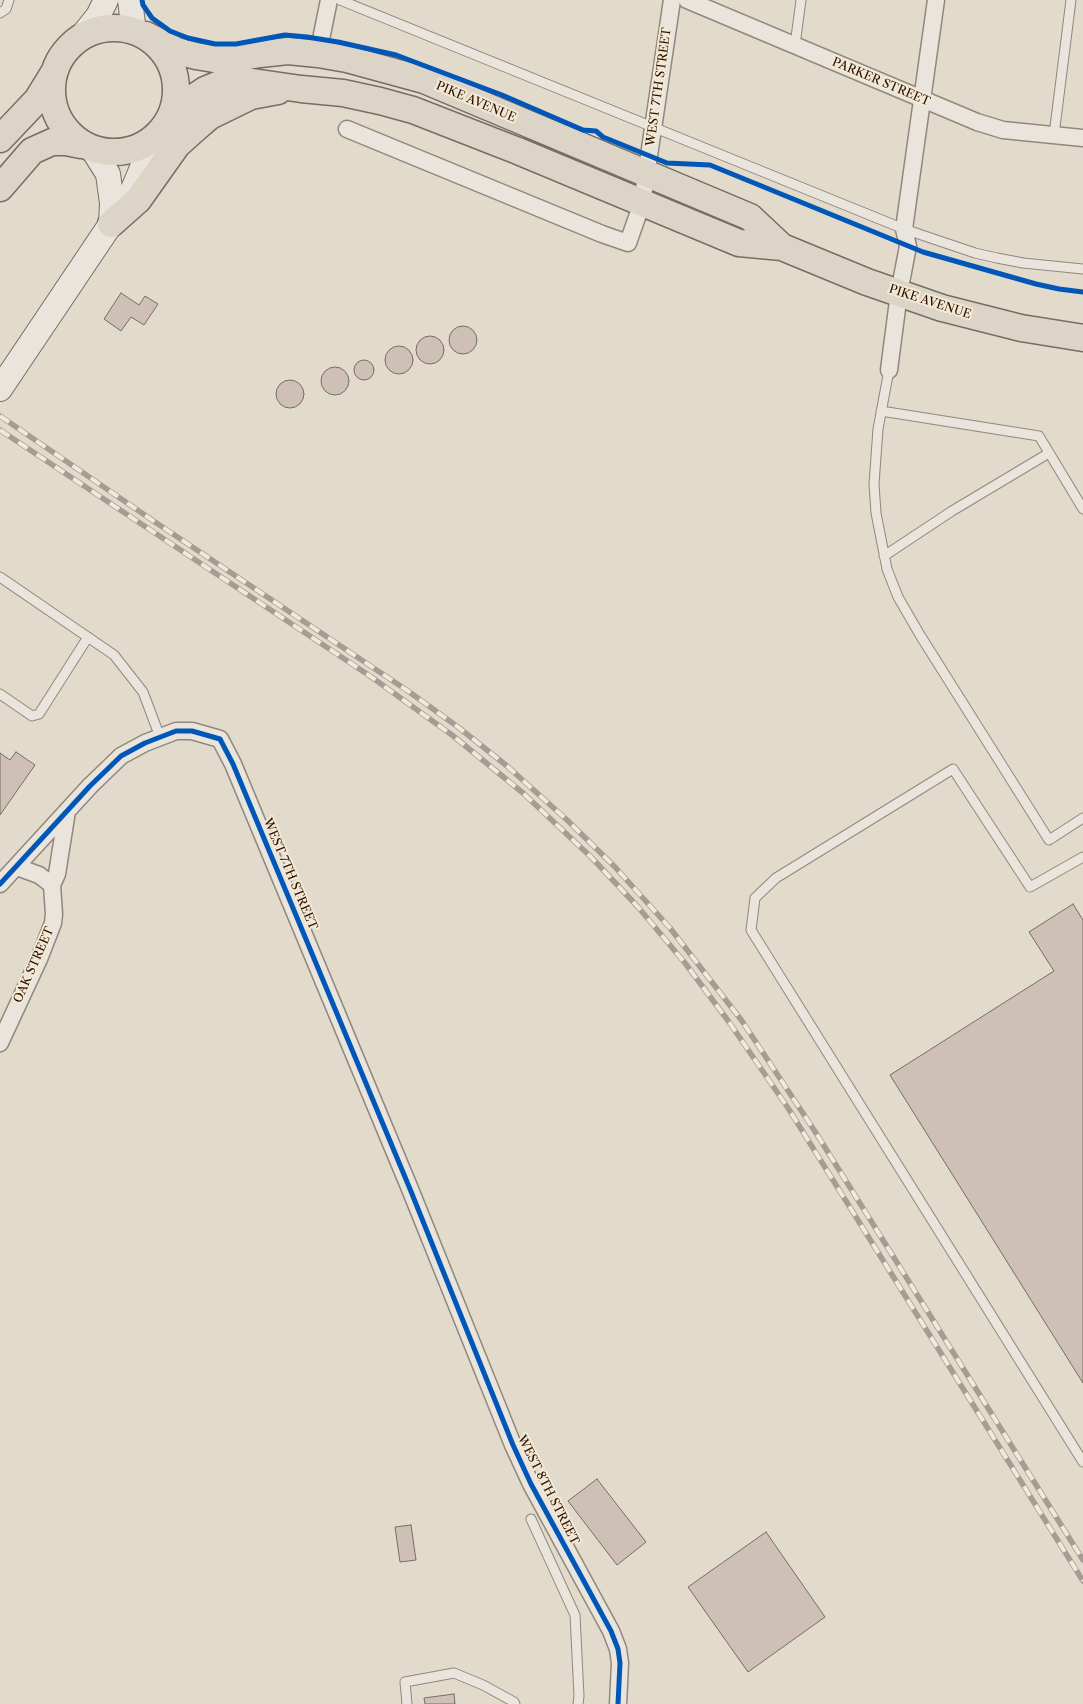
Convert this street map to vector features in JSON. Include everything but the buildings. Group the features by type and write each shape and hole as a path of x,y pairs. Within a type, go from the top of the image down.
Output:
{"main road":[{"path":"82,36 98,16 106,0"},
{"path":"130,0 140,33"},
{"path":"0,139 37,100 68,46 82,36 96,30 110,28 140,33 166,55 172,65 177,96 173,112 160,132 131,194 0,389"},
{"name":"PIKE AVENUE","path":"140,33 177,51 214,59 288,51 347,59 424,80 750,217 782,247"},
{"path":"53,74 51,90 53,106 60,120 69,133 87,148 108,176 112,203 111,224"},
{"name":"PIKE AVENUE","path":"160,132 193,98 205,90 222,83 239,80 343,93 380,100 413,110 739,243 782,247 899,294 942,308 1021,328 1083,338"},
{"path":"111,224 138,200 177,145 210,116 251,96 301,89"},
{"path":"0,188 32,151 52,142 66,142 87,148 109,151 129,150 142,146 160,132"}],"street":[{"path":"318,54 329,0"},
{"name":"WEST 7TH STREET","path":"347,129 628,243 642,203 672,0"},
{"name":"PARKER STREET","path":"687,0 977,122 1003,130 1083,138"},
{"path":"888,370 908,246 904,229 936,0"},
{"name":"WEST 7TH STREET","path":"17,867 67,811 121,756 160,736 182,730 210,735 220,739 233,764 437,1258"},
{"name":"OAK STREET","path":"0,1042 39,959 53,923 52,885 57,874 67,811"},
{"path":"0,884 17,867 39,875 52,885"},
{"name":"WEST 8TH STREET","path":"437,1258 530,1484 612,1632 618,1649 620,1663 618,1704"}],"lane":[{"path":"0,13 6,9 9,0"},
{"path":"340,0 904,229 974,253 1023,263 1083,270"},
{"path":"795,45 801,0"},
{"path":"1054,135 1071,0"},
{"path":"888,370 878,429 874,484 876,513 884,556 898,597 1049,840 1083,818"},
{"path":"882,411 1039,436 1083,509"},
{"path":"884,556 952,511 1049,453"},
{"path":"0,577 114,655 143,692 160,736"},
{"path":"0,694 32,716 38,714 88,637"},
{"path":"1083,857 1030,888 953,769 776,878 755,898 751,930 1083,1462"},
{"path":"531,1519 575,1615 578,1704"},
{"path":"407,1704 405,1682 454,1673 483,1685 515,1704"}],"railway":[{"path":"0,416 408,691 458,727 507,766 567,820 615,867 670,928 742,1021 816,1133 1083,1560"},
{"path":"0,430 370,676 452,735 523,793 591,857 638,907 685,963 729,1022 788,1108 1083,1581"}],"cycle path":[{"path":"142,0 143,5 152,18 170,31 188,38 215,44 236,44 285,35 338,42 396,55 502,95 583,130 596,131 603,137 667,163 710,165 923,252 1036,284 1083,292"},
{"path":"0,884 90,786 121,756 145,743 176,731 192,731 220,739 233,764 410,1189 513,1445 531,1484 611,1631 618,1649 620,1663 618,1704"}]}
